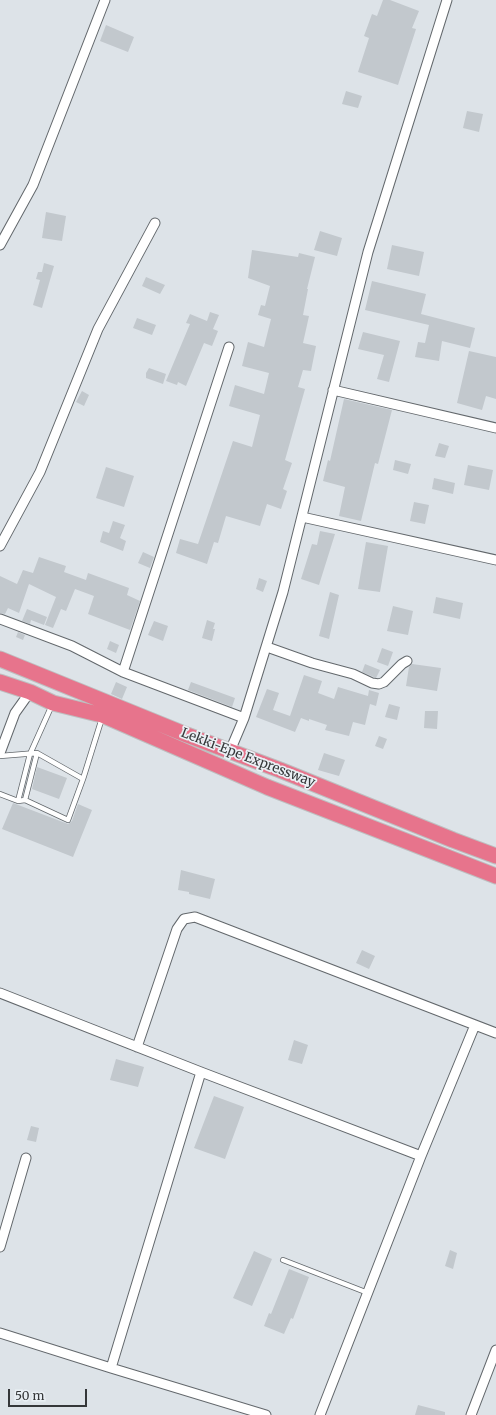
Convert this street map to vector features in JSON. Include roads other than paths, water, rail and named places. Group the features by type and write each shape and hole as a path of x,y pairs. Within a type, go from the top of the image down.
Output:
{"highway":[{"name":"Lekki-Epe Expressway","path":"0,659 187,735 453,840 490,853"},
{"name":"Lekki-Epe Expressway","path":"0,682 30,692 53,703 102,715 267,787 496,876"},
{"path":"477,868 490,853"}],"street":[{"path":"0,245 33,185 105,0"},
{"path":"230,751 244,718 267,648 283,592 368,252 447,0"},
{"path":"0,546 40,472 98,329 155,223"},
{"path":"123,672 229,347"},
{"path":"333,390 496,428"},
{"path":"302,517 496,560"},
{"path":"0,619 72,646 123,672 244,718"},
{"path":"267,648 312,663 353,674 372,683 379,684 384,682 402,664 408,661"},
{"path":"0,755 15,713 30,692"},
{"path":"137,1047 176,929 184,919 195,917 496,1033"},
{"path":"0,993 421,1156"},
{"path":"320,1415 421,1156 475,1025"},
{"path":"111,1368 202,1072"},
{"path":"0,1247 26,1158"},
{"path":"0,1333 266,1415"},
{"path":"471,1415 496,1350"}],"lane":[{"path":"18,801 30,754 53,703"},
{"path":"0,794 18,801 25,800 68,820 102,715"},
{"path":"0,755 37,753 82,779"},
{"path":"25,800 37,753"},
{"path":"283,1260 368,1293"}]}
